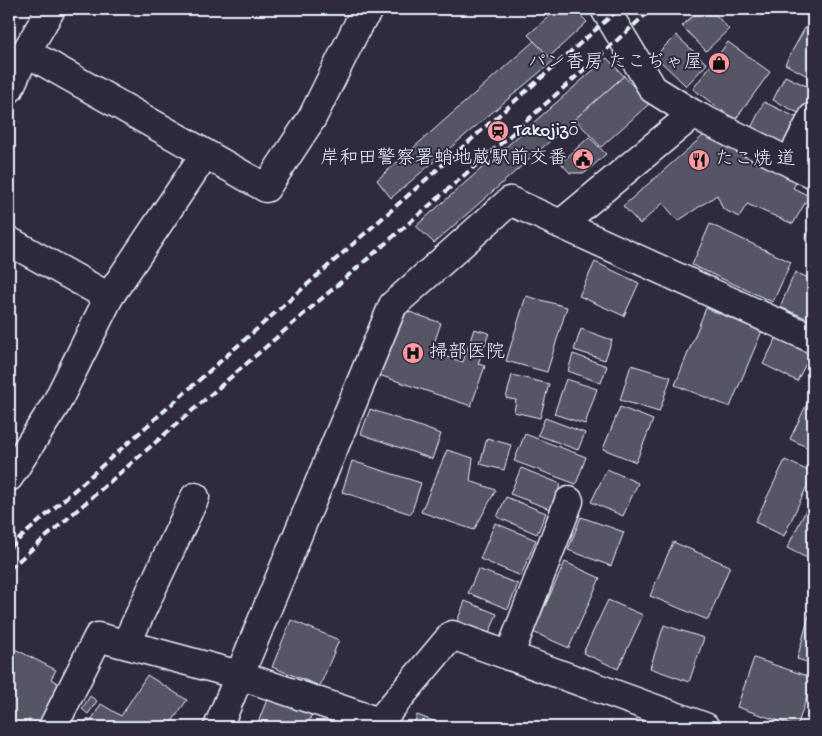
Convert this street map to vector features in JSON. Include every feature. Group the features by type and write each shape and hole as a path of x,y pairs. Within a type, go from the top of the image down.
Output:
{"street":[{"path":"9,89 26,52 51,9"},
{"path":"26,52 266,188 312,118 358,25 369,9"},
{"path":"605,9 653,89 693,114 802,168 813,118"},
{"path":"561,224 693,114"},
{"path":"9,477 56,404 109,297 205,154"},
{"path":"218,727 393,305 510,201 813,339"},
{"path":"9,241 109,297"},
{"path":"126,644 195,497"},
{"path":"509,656 569,501"},
{"path":"52,727 98,637 239,675 379,722 452,636 705,727"}],"building":[{"path":"557,9 575,9 587,22 549,57 528,35"},
{"path":"700,9 710,9 729,29 706,51 682,26"},
{"path":"805,28 813,32 813,79 785,64"},
{"path":"676,35 707,64 686,86 655,56"},
{"path":"534,41 553,61 391,198 377,180"},
{"path":"728,42 770,72 735,120 693,89"},
{"path":"607,58 624,76 434,243 416,226"},
{"path":"624,76 649,104 601,147 575,119"},
{"path":"785,76 813,89 813,98 804,116 773,100"},
{"path":"764,102 804,121 791,148 751,128"},
{"path":"704,135 798,179 793,188 809,196 793,224 747,204 739,217 723,209 717,195 678,221 663,203 640,224 623,206"},
{"name":"岸和田警察署蛸地蔵駅前交番","path":"589,137 606,154 585,173 570,173 561,163"},
{"path":"813,223 813,244 805,240"},
{"path":"710,224 791,262 773,302 692,265"},
{"path":"595,262 639,283 624,316 579,296"},
{"path":"795,272 813,280 813,321 780,307"},
{"path":"526,296 567,307 547,372 506,361"},
{"path":"706,308 762,331 730,407 675,385"},
{"path":"401,309 441,323 431,352 463,362 474,329 489,333 478,364 485,366 471,406 379,375"},
{"path":"581,329 612,340 605,360 574,350"},
{"path":"777,337 811,354 797,381 763,364"},
{"path":"573,354 607,366 601,383 568,371"},
{"path":"631,365 671,377 659,412 620,400"},
{"path":"512,375 549,384 540,418 514,412 516,400 506,398"},
{"path":"566,379 597,389 585,424 554,414"},
{"path":"813,391 813,450 790,439"},
{"path":"620,407 653,420 636,462 603,449"},
{"path":"370,409 441,434 432,459 361,434"},
{"path":"545,418 585,433 578,450 538,435"},
{"path":"525,434 586,457 576,484 514,461"},
{"path":"487,438 511,445 504,470 480,464"},
{"path":"447,450 473,458 470,481 496,490 474,530 421,512"},
{"path":"785,460 813,473 784,536 755,522"},
{"path":"352,461 421,483 411,514 342,492"},
{"path":"521,468 561,484 550,509 510,494"},
{"path":"607,469 638,483 623,516 591,502"},
{"path":"813,496 813,561 787,548"},
{"path":"506,497 546,513 537,534 497,517"},
{"path":"581,517 624,532 611,566 568,550"},
{"path":"495,523 536,540 521,576 480,559"},
{"path":"673,542 730,566 708,620 650,596"},
{"path":"565,562 600,578 569,648 533,632"},
{"path":"478,569 518,584 508,609 468,593"},
{"path":"608,600 643,615 618,669 583,653"},
{"path":"465,601 497,614 488,636 456,624"},
{"path":"813,601 813,664 797,659"},
{"path":"291,620 339,640 320,686 272,667"},
{"path":"664,625 704,638 689,682 650,668"},
{"path":"9,646 56,670 51,679 59,684 38,724 30,719 26,727 9,727"},
{"path":"754,658 813,678 797,727 737,707"},
{"path":"147,675 187,700 169,726 171,727 82,727 87,719 91,721 101,704 121,716"},
{"path":"90,696 97,701 88,714 82,709"},
{"path":"268,697 312,713 308,725 313,727 243,727 245,721 257,725"},
{"path":"417,715 436,722 434,727 413,727"},
{"path":"440,723 451,727 438,727"}],"railway":[{"path":"9,548 619,9"},
{"path":"9,569 505,140 652,9"}],"place":[{"name":"パン香房 たこぢゃ屋","path":"719,63"},
{"name":"Takojizō","path":"498,131"},
{"name":"岸和田警察署蛸地蔵駅前交番","path":"583,159"},
{"name":"たこ焼 道","path":"699,160"},
{"name":"掃部医院","path":"413,353"}]}
